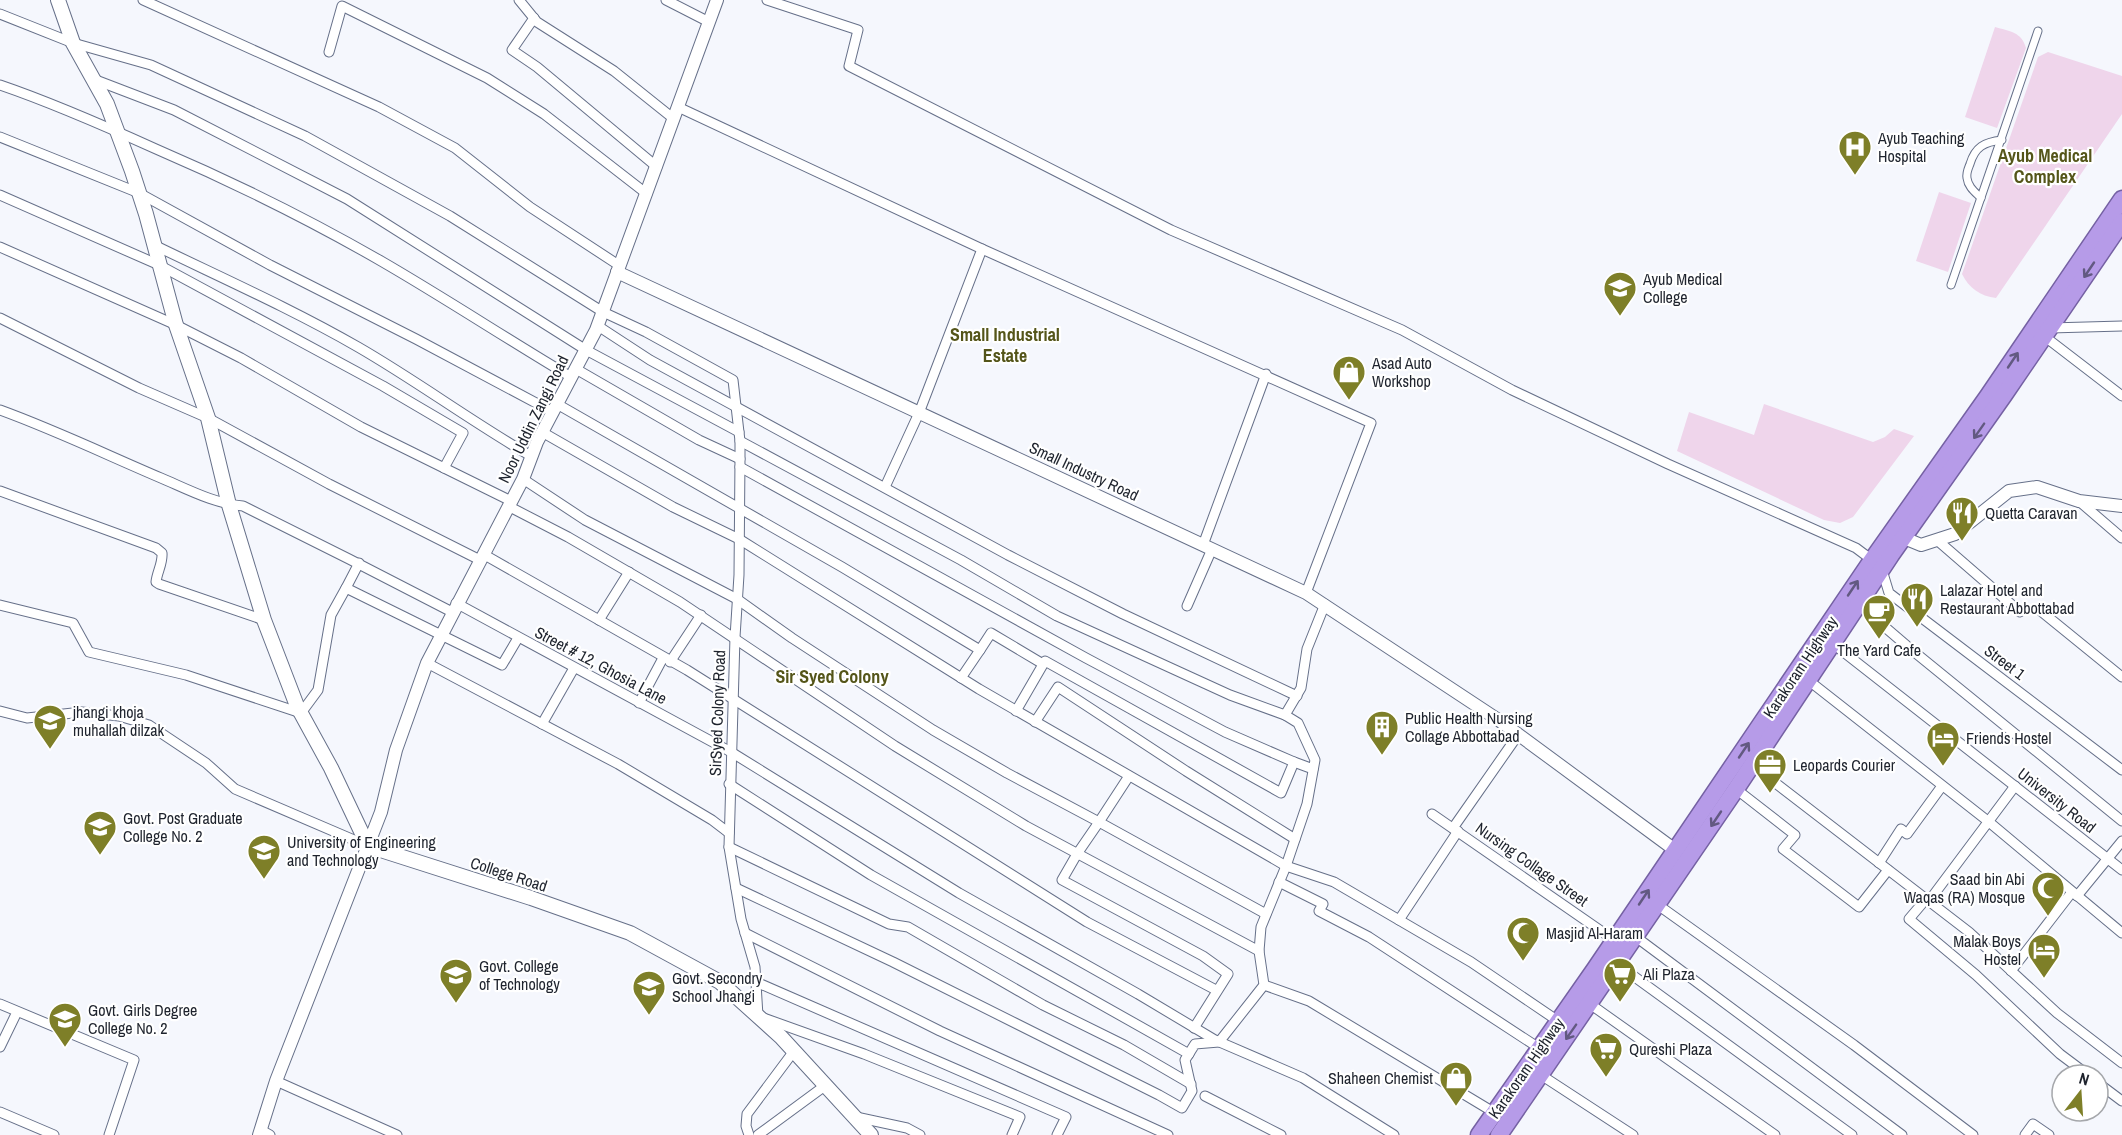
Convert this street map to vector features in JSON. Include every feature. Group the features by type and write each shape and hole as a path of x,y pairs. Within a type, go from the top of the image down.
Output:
{"highway":[{"name":"Karakoram Highway","path":"1499,1135 1658,905 1682,855 2122,199"},
{"name":"Karakoram Highway","path":"1479,1135 1614,940 1736,789 1858,604 1877,565 1904,538 2122,222"}],"main road":[{"path":"58,0 73,43 107,104 139,194 176,326 208,418 229,505 264,620 301,713 341,788 368,846"},
{"name":"College Road","path":"368,846 531,898 630,933 720,982 794,1051 871,1135"}],"street":[{"path":"143,0 379,107 455,148 530,207 619,269"},
{"path":"519,0 534,18 676,113 1266,374 1371,423 1306,593"},
{"path":"666,0 710,22"},
{"name":"Noor Uddin Zangi Road","path":"368,846 381,812 396,750 427,663 523,479 542,432 598,326 717,0"},
{"path":"767,0 858,30 849,66 1087,188 1171,230 1402,330 1512,390 1701,479 1856,548 1877,565"},
{"path":"329,52 342,6 487,78 544,114 647,194"},
{"path":"0,14 73,43 151,64 305,136 450,216 603,312"},
{"path":"534,18 512,50 537,67 657,167"},
{"path":"1951,285 2038,31"},
{"path":"93,79 174,110 346,199 586,350 962,560 1057,616 1230,695 1286,715 1298,723 1315,760 1307,804 1286,866 1261,927 1258,951 1264,985 1219,1042 1195,1044 1185,1060 1192,1091 1182,1108 893,962 736,888"},
{"path":"0,85 117,131 212,173 328,232 573,373 699,440 1086,658 1225,732 1313,769"},
{"path":"0,137 139,194 270,265 555,408 740,509 980,650"},
{"path":"1981,198 1967,180 1974,152 1985,144 2002,140"},
{"path":"0,195 159,265 383,386 463,433 444,468"},
{"path":"154,245 261,296 358,347 531,456"},
{"path":"0,247 176,326 241,358 361,427 510,503 701,615 895,746 1017,820 1258,951"},
{"path":"885,487 920,413 982,249"},
{"name":"Small Industry Road","path":"619,269 920,413 1306,593 1518,735 1682,855"},
{"name":"SirSyed Colony Road","path":"603,312 646,332 733,380 740,436 740,509 729,784 729,847 745,933 754,967 758,1016"},
{"path":"0,318 139,388 208,418 329,484 481,557 599,621 734,699 1087,922 1216,990"},
{"path":"598,326 650,360 737,408 1123,614 1297,696"},
{"path":"2047,332 2122,326"},
{"path":"2047,332 2122,396"},
{"path":"1187,606 1266,374"},
{"name":"Street # 12, Ghosia Lane","path":"0,410 54,430 135,467 229,505 243,506 518,638 731,752 959,893 1219,1042 1303,1078 1394,1135"},
{"path":"542,432 673,507 739,539 1016,711 1286,866 1334,882 1471,962 1558,1021"},
{"path":"523,479 585,520 737,599 800,644 933,730 1006,773 1266,914"},
{"path":"1904,538 1921,545 1955,534 2009,491 2037,487 2079,501 2122,506"},
{"path":"0,491 156,548 162,553 156,582 159,584 264,620"},
{"path":"2079,501 2122,538"},
{"path":"1937,540 2020,612"},
{"path":"0,605 73,623 89,652 186,675 301,713 318,690 331,615 359,563"},
{"name":"Street 1","path":"1877,565 1889,593 2122,770"},
{"path":"599,621 629,572"},
{"path":"346,588 502,665 518,638"},
{"path":"1286,715 1301,688 1307,649 1325,604"},
{"path":"1858,604 1906,646 2122,821"},
{"path":"2042,612 2122,677"},
{"path":"639,703 667,660 701,615"},
{"path":"961,678 991,633 1043,664"},
{"name":"University Road","path":"1832,643 2122,870"},
{"path":"1016,711 1045,661 1281,793 1294,762"},
{"path":"427,663 618,764 712,820 729,833"},
{"path":"542,724 573,668"},
{"path":"1808,680 1989,822 2122,933"},
{"path":"1035,722 1058,687 1295,839"},
{"path":"0,711 27,718 82,712 119,716 149,724 206,763 234,789 368,846 276,1081 263,1133"},
{"path":"1399,920 1518,735"},
{"path":"1752,765 1969,932 2057,1012 2122,1063"},
{"path":"1129,776 1062,880 1203,956 1228,974 1194,1028"},
{"path":"729,784 871,875 1189,1054"},
{"path":"1879,863 1901,829 1907,834 1942,786"},
{"path":"2015,786 1927,900 1909,919 1976,975 2072,1063"},
{"path":"1736,789 1795,835 1783,849 1860,907 1888,870"},
{"name":"Nursing Collage Street","path":"1432,814 1614,940"},
{"path":"2011,971 2122,841"},
{"path":"729,847 889,924 908,927 1043,1005 1124,1045 1191,1084"},
{"path":"1279,882 1323,904 1319,911 1369,937 1539,1048"},
{"path":"1658,905 1854,1045 1973,1135"},
{"path":"745,933 940,1031 1167,1135"},
{"path":"1636,937 1902,1135"},
{"path":"1617,964 1852,1135"},
{"path":"756,982 1066,1117 1058,1135"},
{"path":"1264,985 1309,1001 1495,1113"},
{"path":"0,1004 134,1060 109,1135"},
{"path":"1590,1004 1775,1135"},
{"path":"0,1047 16,1012"},
{"path":"758,1016 864,1054 1020,1117 1012,1135"},
{"path":"749,1135 746,1126 747,1114 794,1051"},
{"path":"1541,1075 1634,1135"},
{"path":"276,1081 397,1135"},
{"path":"758,1135 826,1085"},
{"path":"1205,1096 1281,1135"},
{"path":"0,1112 54,1135"},
{"path":"856,1117 907,1128 920,1135"},
{"path":"2025,1135 2033,1124 2049,1135"}],"shaded area":[{"path":"1995,27 2018,35 2026,48 1997,128 1965,117"},
{"path":"2048,52 2122,76 2122,114 1996,298 1990,297 1976,290 1962,274 2038,57"},
{"path":"1939,192 1971,203 1948,272 1916,261"},
{"path":"1764,404 1873,442 1885,437 1894,429 1914,436 1853,517 1840,523 1824,520 1677,451 1689,412 1754,435"}],"place":[{"name":"Ayub Teaching Hospital","path":"1855,176"},
{"name":"Ayub Medical College","path":"1620,317"},
{"name":"Asad Auto Workshop","path":"1349,401"},
{"name":"Quetta Caravan","path":"1962,542"},
{"name":"Lalazar Hotel and Restaurant Abbottabad","path":"1917,628"},
{"name":"The Yard Cafe","path":"1879,640"},
{"name":"jhangi khoja muhallah dilzak","path":"50,750"},
{"name":"Public Health Nursing Collage Abbottabad","path":"1382,756"},
{"name":"Friends Hostel","path":"1943,767"},
{"name":"Leopards Courier","path":"1770,794"},
{"name":"Govt. Post Graduate College No. 2","path":"100,856"},
{"name":"University of Engineering and Technology","path":"264,880"},
{"name":"Saad bin Abi Waqas (RA) Mosque","path":"2048,917"},
{"name":"Masjid Al-Haram","path":"1523,962"},
{"name":"Malak Boys Hostel","path":"2044,979"},
{"name":"Ali Plaza","path":"1620,1003"},
{"name":"Govt. College of Technology","path":"456,1004"},
{"name":"Govt. Secondry School Jhangi","path":"649,1016"},
{"name":"Govt. Girls Degree College No. 2","path":"65,1048"},
{"name":"Qureshi Plaza","path":"1606,1078"},
{"name":"Shaheen Chemist","path":"1456,1107"}],"district":[{"name":"Ayub Medical Complex","path":"2045,165"},
{"name":"Small Industrial Estate","path":"1005,344"},
{"name":"Sir Syed Colony","path":"832,676"}]}
